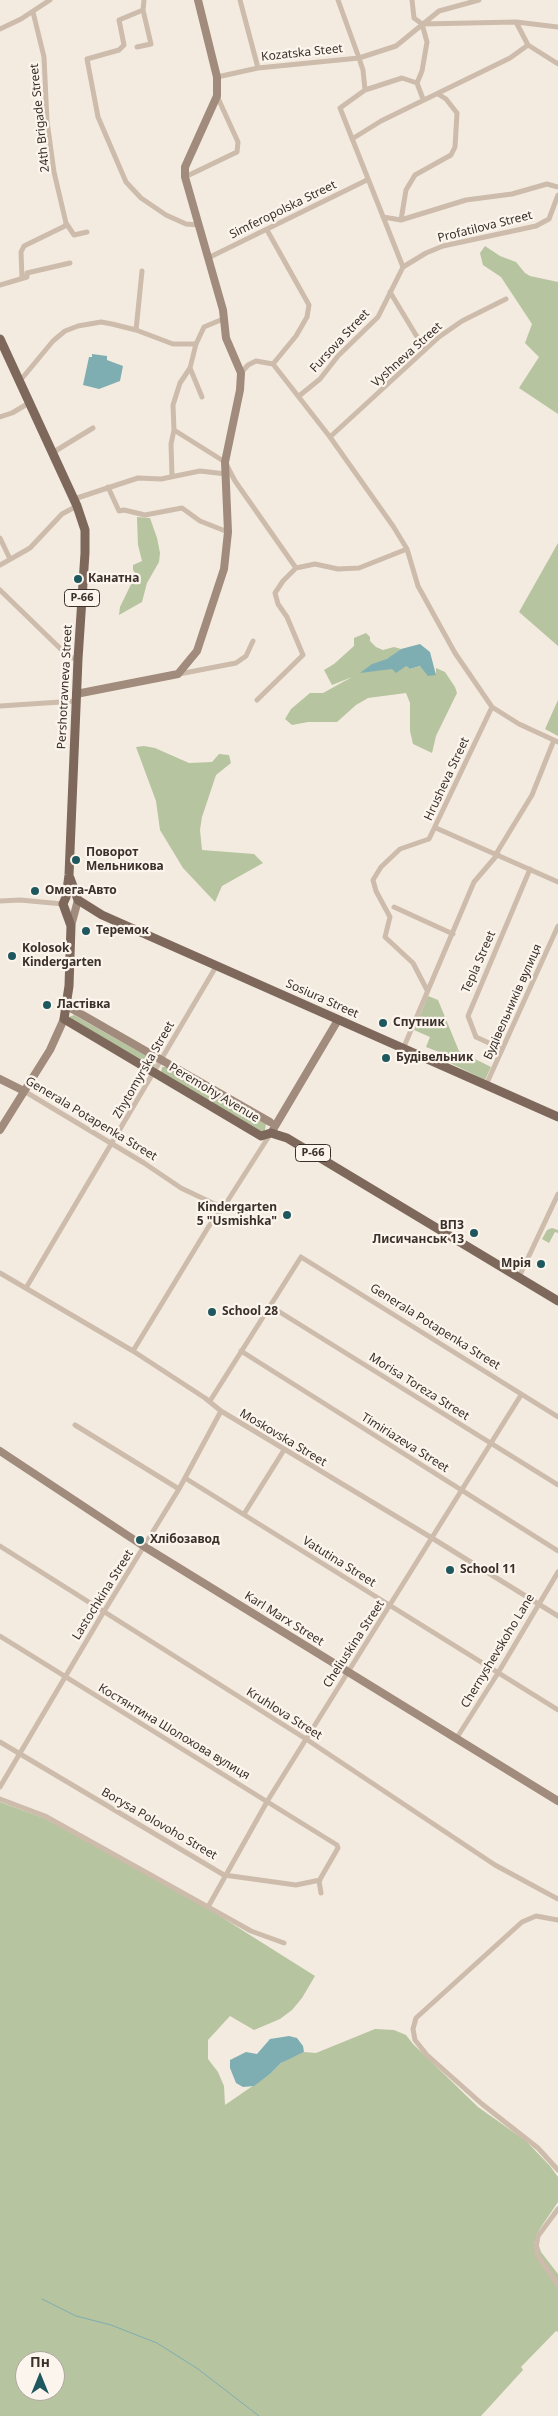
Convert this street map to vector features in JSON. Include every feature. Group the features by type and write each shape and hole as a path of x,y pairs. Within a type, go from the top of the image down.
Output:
{"main road":[{"name":"Pershotravneva Street","path":"0,339 75,502 85,530 86,553 78,659 69,875 64,902"},
{"name":"Pershotravneva Street","path":"69,875 77,899"},
{"name":"Sosiura Street","path":"77,899 102,915 558,1117"},
{"path":"64,902 72,926 67,1006 64,1019"},
{"name":"Peremohy Avenue","path":"64,1019 261,1136 271,1132 287,1138 558,1301"}],"street":[{"path":"0,29 33,12 50,0"},
{"path":"137,48 151,44 143,10 144,0"},
{"path":"178,674 197,651 220,584 228,532 225,462 240,390 240,373 226,338 223,310 185,177 185,167 216,96 217,77 198,0"},
{"path":"240,0 258,68"},
{"name":"Kozatska Steet","path":"217,77 258,68 359,58 338,0"},
{"path":"412,0 414,18 422,24 426,31 426,51 422,71 417,83 423,99"},
{"path":"365,90 363,70 359,58 396,46 439,11 479,0"},
{"path":"143,10 119,20 124,45 119,50 88,59 98,117 126,182 142,198 166,215 186,224 199,225"},
{"name":"24th Brigade Street","path":"33,12 44,57 47,121 54,172 66,223"},
{"path":"422,24 516,22 558,27"},
{"path":"516,22 528,45 558,64"},
{"path":"352,139 423,99 438,94 510,58 528,45"},
{"path":"404,267 367,180 340,108 365,90 402,78 417,83"},
{"path":"401,220 406,190 415,175 451,155 456,147 457,112 446,99 438,94"},
{"path":"185,177 237,152 238,142 216,96"},
{"name":"Simferopolska Street","path":"208,258 367,180"},
{"name":"Profatilova Street","path":"383,217 401,220 466,200 512,194 547,184 558,187"},
{"name":"Profatilova Street","path":"404,267 426,253 443,246 536,226 549,219 558,195"},
{"path":"22,278 21,252 24,246 64,226 66,223 74,235 87,232"},
{"path":"267,230 309,306 307,317 296,336 273,364"},
{"path":"0,285 26,277 27,273 70,263"},
{"name":"Fursova Street","path":"299,396 320,379 338,356 378,317 404,267"},
{"path":"136,330 142,271"},
{"path":"390,292 425,350"},
{"name":"Vyshneva Street","path":"330,437 425,350 462,321 506,299"},
{"path":"172,476 173,405 180,383 190,368 196,344 204,327 223,319"},
{"path":"19,382 54,341 65,331 78,326 101,322 136,330 173,344 196,344"},
{"path":"240,373 248,364 256,361 273,364 330,437 393,526 407,549 422,594 455,653 492,707 519,724 556,741 532,795 497,854 474,882 403,1048"},
{"path":"190,368 202,397"},
{"path":"0,417 12,413 29,403"},
{"path":"52,453 93,428"},
{"path":"174,430 225,462 235,481 296,568"},
{"path":"0,564 30,548 75,502 108,487 138,478 162,479 209,470 226,474"},
{"path":"108,487 119,510 146,516 182,508 200,521 228,532"},
{"path":"0,538 10,559"},
{"path":"257,700 303,655 287,617 278,604 275,593 283,581 296,568 315,564 338,569 359,568 407,549"},
{"path":"0,590 69,657 78,659"},
{"path":"0,706 76,697 236,662 246,656 253,641"},
{"name":"Hrusheva Street","path":"427,990 422,976 413,963 385,937 390,916 376,891 373,880 381,867 396,852 430,838 492,707"},
{"path":"436,828 558,882"},
{"name":"Tepla Street","path":"502,1049 476,1037 468,1016 530,870"},
{"path":"0,901 64,902 72,896 77,899 78,906 75,910 72,926"},
{"path":"64,902 68,911 75,910"},
{"path":"394,907 452,934"},
{"name":"Будівельників вулиця","path":"486,1086 558,926"},
{"name":"Zhytomyrska Street","path":"26,1288 217,965"},
{"name":"Peremohy Avenue","path":"67,1006 270,1122"},
{"path":"0,1130 50,1050 64,1019"},
{"path":"133,1351 209,1226 223,1208 281,1118 338,1020"},
{"name":"Generala Potapenka Street","path":"0,1079 112,1144 181,1188 223,1208"},
{"path":"271,1132 270,1122 281,1118"},
{"path":"519,1277 558,1194"},
{"name":"Generala Potapenka Street","path":"270,1306 301,1257 558,1417"},
{"name":"Moskovska Street","path":"0,1273 133,1351 210,1401 221,1412 558,1616"},
{"path":"210,1401 270,1306"},
{"name":"Morisa Toreza Street","path":"270,1306 558,1485"},
{"name":"Timiriazeva Street","path":"241,1351 558,1551"},
{"name":"Cheliuskina Street","path":"208,1907 224,1875 268,1800 521,1395"},
{"name":"Lastochkina Street","path":"0,1787 18,1753 145,1547 221,1412"},
{"path":"76,1425 179,1489"},
{"path":"244,1514 284,1450"},
{"name":"Karl Marx Street","path":"0,1451 145,1547 558,1801"},
{"name":"Vatutina Street","path":"185,1478 558,1710"},
{"name":"Kruhlova Street","path":"0,1546 103,1613 306,1739 495,1865 558,1899"},
{"name":"Chernyshevskoho Lane","path":"456,1739 558,1572"},
{"name":"Костянтина Шолохова вулиця","path":"0,1636 64,1677 268,1800 337,1845 338,1848 320,1880"},
{"name":"Borysa Polovoho Street","path":"0,1742 224,1875 296,1885 320,1880"},
{"path":"0,1799 45,1816 251,1931 284,1942"},
{"path":"320,1880 318,1887 321,1893"},
{"path":"558,1920 536,1916 527,1918 416,2018 413,2029 415,2040 427,2055 482,2104 538,2148 558,2170"},
{"path":"558,2208 538,2236 536,2248 538,2256 558,2285"}],"green space":[{"path":"485,246 500,256 516,262 530,276 558,282 558,414 519,388 539,357 525,343 532,324 501,277 483,265 480,253"},
{"path":"137,517 150,518 157,538 160,553 159,562 147,583 142,602 119,615 120,607 136,574 133,570 133,565 142,561 138,545"},
{"path":"558,543 558,646 519,612"},
{"path":"366,633 376,647 383,650 394,647 401,649 387,660 373,664 406,666 410,669 421,666 436,675 436,668 445,672 455,687 457,693 436,736 432,753 413,744 410,731 410,703 406,693 368,698 356,705 337,722 308,722 292,725 285,719 291,709 310,693 323,693 352,677 332,685 324,670 334,664 354,646 354,638"},
{"path":"558,700 558,736 545,729"},
{"path":"136,747 155,748 189,763 212,762 219,754 229,755 231,763 216,775 202,817 200,830 202,850 254,854 263,863 222,886 215,902 183,868 160,830 156,801"},
{"path":"428,996 438,1000 459,1051 491,1067 485,1080 438,1057 439,1052 426,1047 430,1037 414,1030"},
{"path":"74,1015 152,1059 155,1065 153,1068 69,1017"},
{"path":"162,1067 168,1067 266,1124 265,1130 263,1132 161,1073"},
{"path":"552,1228 558,1230 558,1233 555,1232 549,1243 542,1239 547,1230"},
{"path":"0,1802 44,1818 97,1847 207,1908 315,1976 302,1998 292,2010 280,2019 254,2030 230,2016 208,2040 208,2059 218,2072 224,2086 225,2105 288,2059 304,2052 316,2053 375,2029 394,2030 406,2035 478,2107 526,2141 550,2166 558,2177 558,2202 539,2230 534,2244 539,2246 541,2252 558,2274 558,2332 556,2331 521,2367 523,2370 481,2416 0,2416"}],"water":[{"path":"92,354 107,356 107,360 123,366 120,381 99,389 83,385 89,357 92,357"},
{"path":"420,644 430,652 436,675 428,676 420,666 410,669 406,666 396,673 392,669 360,673 372,664 387,659 401,649"},
{"path":"289,2036 297,2038 303,2046 304,2052 281,2063 254,2086 243,2087 236,2083 230,2068 230,2060 246,2052 257,2054 270,2039"}],"waterway":[{"path":"42,2299 76,2316 111,2325 157,2343 198,2369 259,2416"}],"place":[{"name":"Канатна","path":"78,579"},
{"name":"Поворот Мельникова","path":"76,860"},
{"name":"Омега-Авто","path":"35,891"},
{"name":"Теремок","path":"86,931"},
{"name":"Kolosok Kindergarten","path":"12,956"},
{"name":"Ластівка","path":"47,1005"},
{"name":"Спутник","path":"383,1023"},
{"name":"Будівельник","path":"386,1058"},
{"name":"Kindergarten 5 \"Usmishka\"","path":"287,1215"},
{"name":"ВПЗ Лисичанськ 13","path":"474,1233"},
{"name":"Мрія","path":"541,1264"},
{"name":"School 28","path":"212,1312"},
{"name":"Хлібозавод","path":"140,1540"},
{"name":"School 11","path":"450,1570"}]}
